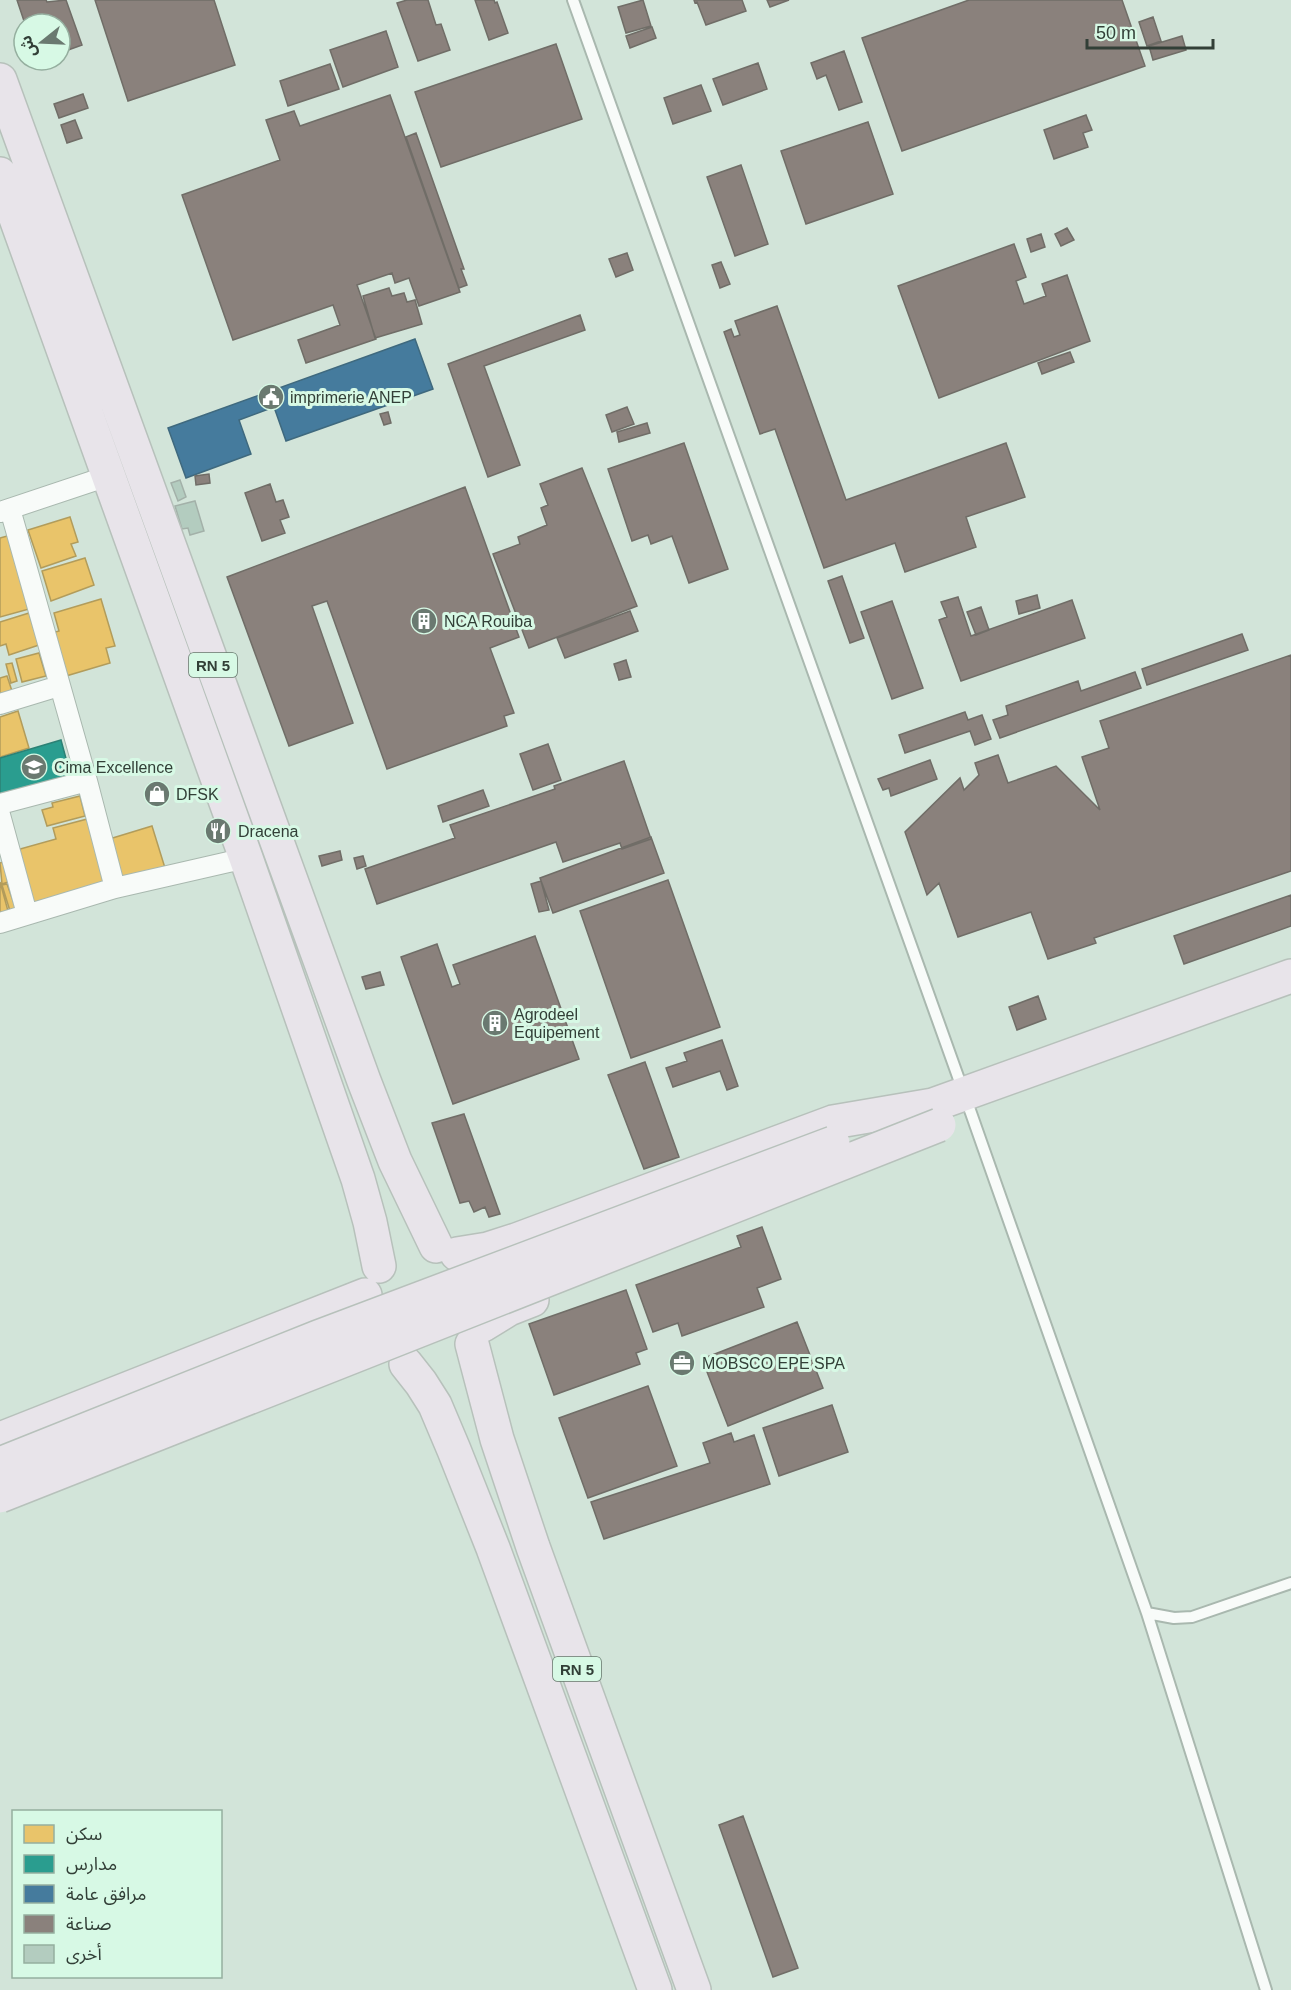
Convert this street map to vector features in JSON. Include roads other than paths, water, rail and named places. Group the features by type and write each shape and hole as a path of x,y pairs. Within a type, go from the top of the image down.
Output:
{"highway":[{"name":"RN 5","path":"0,80 394,1161 446,1250"},
{"name":"RN 5","path":"0,174 246,858 358,1179 379,1266"},
{"path":"968,1104 1291,976"},
{"path":"0,1464 329,1333 936,1115 1291,996"},
{"path":"936,1115 853,1175 509,1309 461,1349 430,1367 398,1360 377,1344 368,1329 364,1312 365,1295 370,1279 391,1255 405,1248 420,1245 446,1250 488,1249 833,1122 936,1115"},
{"path":"0,1496 936,1115"},
{"path":"446,1250 470,1264 482,1285 486,1309 461,1349"},
{"path":"0,1439 365,1295"},
{"name":"RN 5","path":"461,1349 497,1439 533,1547 694,1990"},
{"path":"0,1510 398,1360"},
{"name":"RN 5","path":"398,1360 422,1383 435,1405 454,1449 493,1548 656,1990"}],"street":[{"path":"108,476 5,510 87,781 115,888"},
{"path":"0,704 59,686"},
{"path":"0,804 87,781"},
{"path":"0,815 27,914"},
{"path":"0,923 115,888 246,858"}],"lane":[{"path":"573,0 968,1104 1147,1613 1266,1990"},
{"path":"1147,1613 1174,1618 1192,1617 1291,1583"}],"place":[{"name":"imprimerie ANEP","path":"271,397"},
{"name":"NCA Rouiba","path":"424,621"},
{"name":"Cima Excellence","path":"34,767"},
{"name":"DFSK","path":"157,794"},
{"name":"Dracena","path":"218,831"},
{"name":"Agrodeel Equipement","path":"495,1023"},
{"name":"MOBSCO EPE SPA","path":"682,1363"}]}
